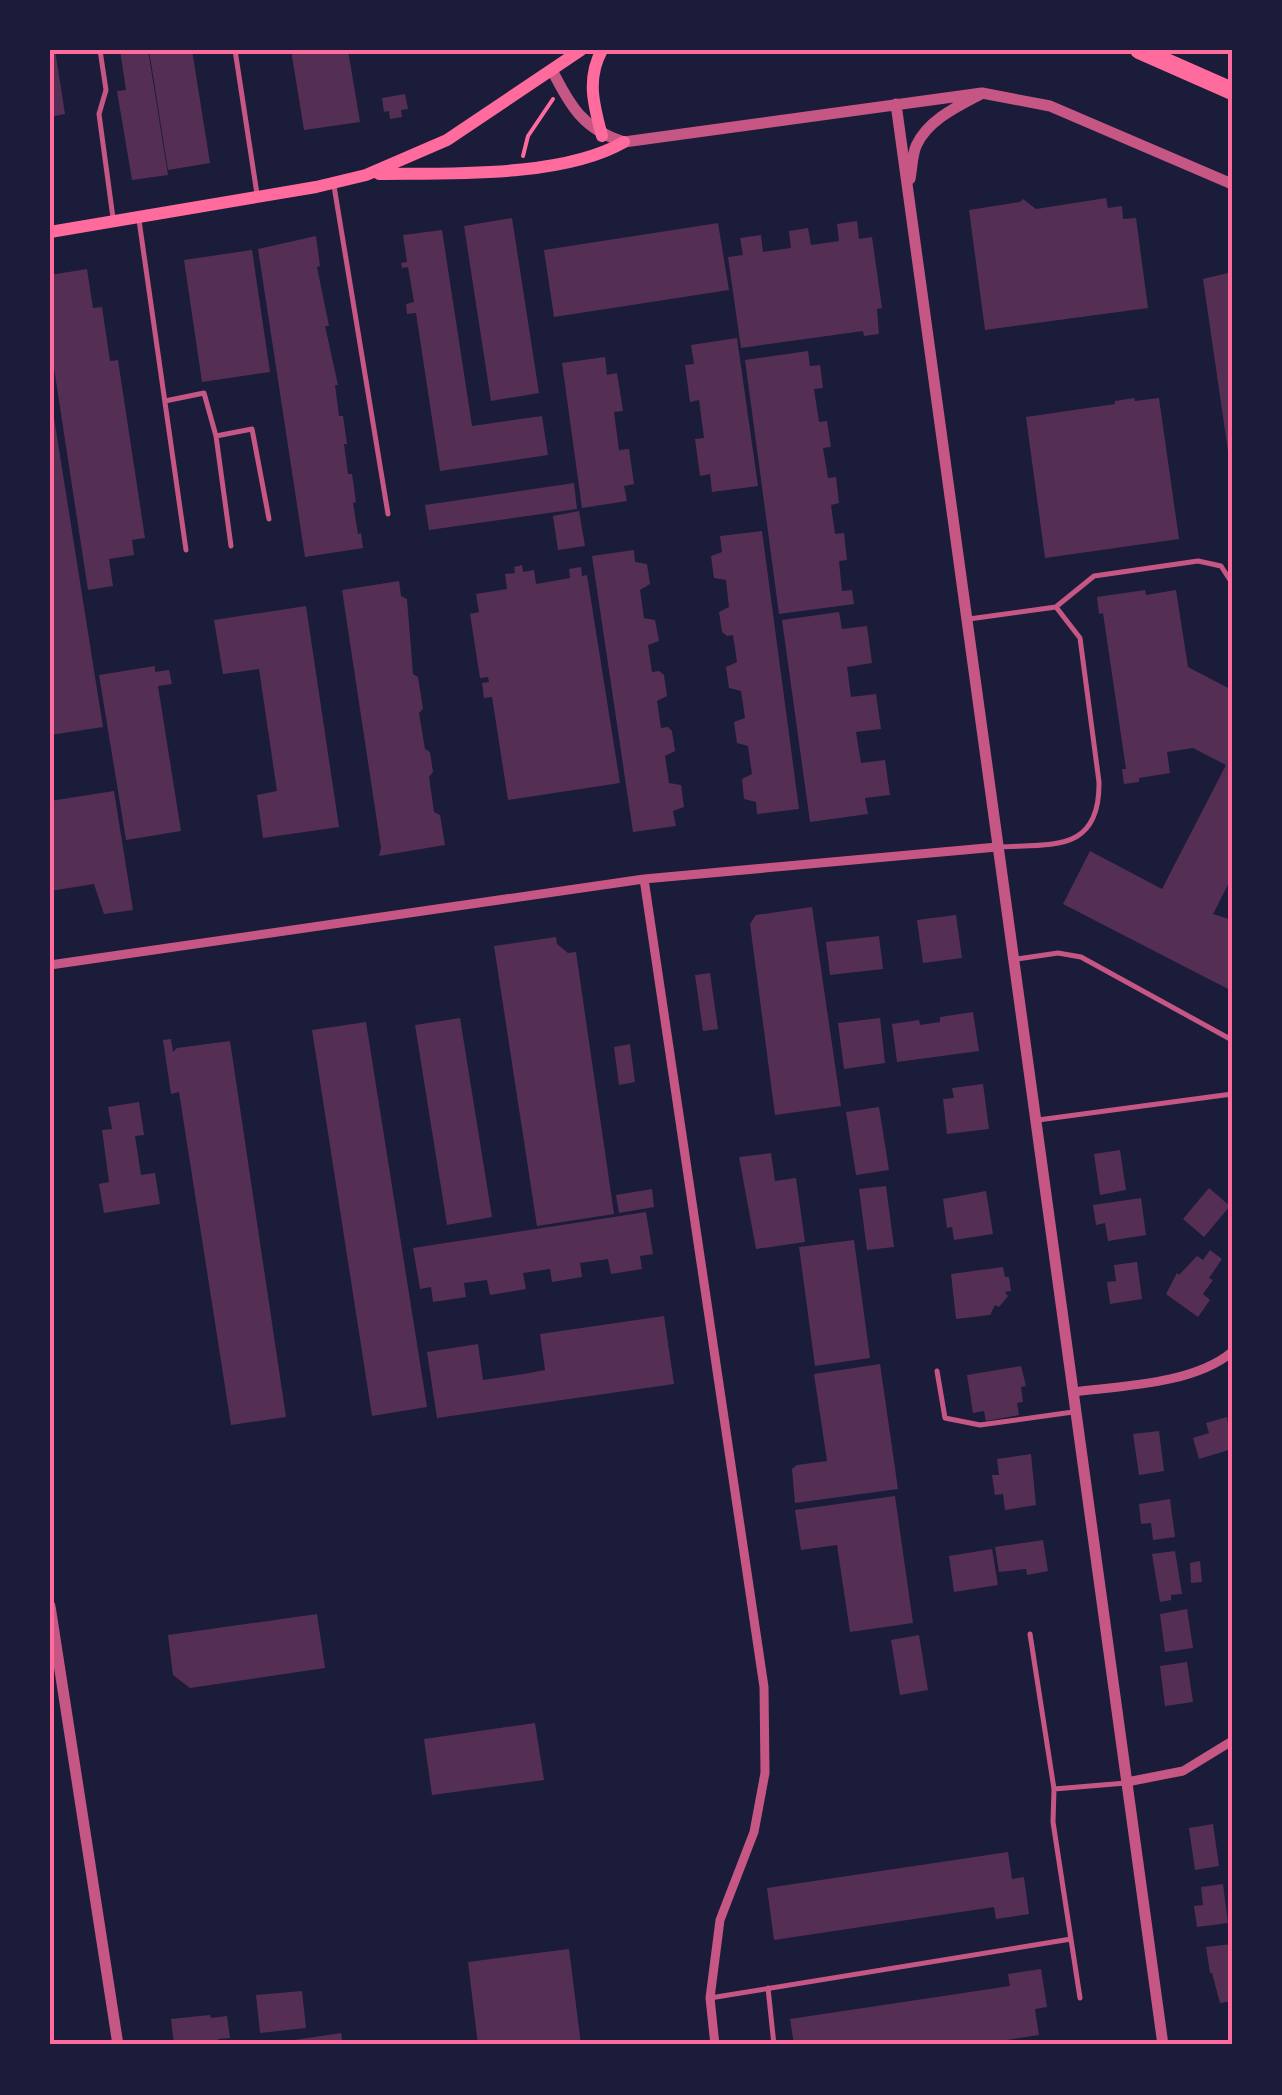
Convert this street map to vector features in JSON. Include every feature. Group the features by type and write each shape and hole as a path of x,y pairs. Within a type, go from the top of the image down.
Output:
{"highway":[{"path":"1140,50 1232,92"}],"main road":[{"path":"50,232 366,175 447,140 581,50"},
{"path":"602,50 592,82 592,100 602,136"},
{"path":"366,175 474,174 525,168 603,154 624,142"}],"street":[{"path":"552,70 584,122 602,136 624,142 982,93 1050,106 1232,184"},
{"path":"908,188 916,146 928,130 944,114 982,93"},
{"path":"896,104 1163,2045"},
{"path":"50,964 644,879 998,847"},
{"path":"644,879 764,1686 765,1773 754,1832 720,1920 710,1998 715,2045"},
{"path":"1073,1392 1196,1374 1232,1352"},
{"path":"50,1606 118,2045"},
{"path":"1127,1782 1183,1771 1232,1741"}],"lane":[{"path":"100,50 106,90 99,114 113,221"},
{"path":"235,50 258,197"},
{"path":"334,182 388,514"},
{"path":"138,217 186,550"},
{"path":"165,401 204,393 216,436 231,546"},
{"path":"216,436 252,429 269,519"},
{"path":"966,620 1056,607 1094,576 1198,561 1221,566 1232,583"},
{"path":"998,847 1063,843 1083,834 1094,820 1099,801 1080,638 1056,607"},
{"path":"1013,960 1058,954 1081,957 1232,1040"},
{"path":"1036,1120 1232,1094"},
{"path":"937,1371 946,1418 980,1426 1076,1412"},
{"path":"1030,1634 1080,1998"},
{"path":"1054,1789 1127,1782"},
{"path":"710,1998 1071,1939"},
{"path":"768,1988 774,2045"}],"path":[{"path":"525,168 523,152 528,136 547,103 563,92"}],"building":[{"path":"50,50 55,50 65,114 50,117"},
{"path":"120,50 148,50 168,175 132,180 117,91 126,90"},
{"path":"149,50 192,50 210,163 168,170"},
{"path":"291,50 348,50 360,122 304,130"},
{"path":"405,94 408,109 401,110 402,117 390,119 389,111 384,112 382,98"},
{"path":"1106,198 1108,208 1122,206 1123,219 1136,218 1148,308 985,330 969,210 1023,199 1036,209"},
{"path":"512,218 539,393 491,401 464,226"},
{"path":"857,221 859,239 872,237 882,308 877,309 879,334 864,336 863,331 741,348 728,257 743,255 740,238 761,235 763,252 791,248 789,231 808,228 811,245 839,241 837,224"},
{"path":"718,223 729,290 554,317 544,250"},
{"path":"442,230 472,426 542,416 548,455 440,471 416,313 407,314 406,304 414,302 408,267 402,268 401,263 407,262 403,235"},
{"path":"316,236 320,266 317,267 329,326 325,326 363,548 305,557 258,249"},
{"path":"252,250 270,372 202,382 184,260"},
{"path":"87,269 93,308 102,307 110,361 118,360 145,538 132,540 134,555 109,559 113,586 88,590 50,342 50,275"},
{"path":"1232,272 1232,465 1230,465 1203,279"},
{"path":"737,338 758,486 712,492 710,474 700,476 695,439 704,438 699,400 690,402 685,365 694,364 691,345"},
{"path":"808,351 810,366 820,365 823,388 814,389 819,422 827,421 831,447 823,448 828,478 836,477 839,503 831,505 835,534 844,533 847,560 839,561 842,591 852,590 854,604 779,614 745,360"},
{"path":"605,357 607,375 617,373 623,411 614,412 619,450 629,449 634,484 624,486 627,501 582,508 562,363"},
{"path":"1134,398 1159,398 1179,539 1045,558 1026,417"},
{"path":"50,406 103,727 50,735"},
{"path":"574,483 577,509 429,530 425,505"},
{"path":"579,511 585,546 558,550 553,516"},
{"path":"762,531 799,809 757,814 756,802 744,799 742,779 752,774 748,746 737,743 734,722 745,718 741,691 729,688 726,667 737,662 733,635 722,632 719,612 729,607 726,580 714,578 711,556 722,552 720,536"},
{"path":"634,550 635,562 647,564 650,584 640,590 644,618 655,620 659,641 648,645 652,672 664,675 667,696 657,701 661,728 672,731 675,751 665,756 669,783 681,785 684,807 673,811 676,826 633,832 592,556"},
{"path":"522,565 523,572 534,570 536,584 570,578 569,569 581,567 582,576 587,575 620,783 508,800 492,697 484,698 482,683 489,682 488,677 480,678 470,614 479,612 476,594 507,589 505,574 515,573 514,567"},
{"path":"399,581 401,596 407,599 413,674 418,677 423,709 419,713 433,772 429,777 434,812 440,815 445,845 379,856 381,848 342,590"},
{"path":"1145,590 1146,595 1176,590 1188,667 1232,690 1232,877 1213,914 1232,920 1232,991 1063,904 1090,851 1162,889 1226,765 1193,748 1167,752 1170,773 1124,784 1122,769 1126,769 1103,613 1099,614 1097,597"},
{"path":"306,606 339,827 263,838 257,795 277,791 259,669 223,674 214,620"},
{"path":"839,612 842,629 867,626 872,663 847,667 851,697 876,694 881,729 856,732 861,763 885,760 890,795 865,798 868,814 810,822 782,620"},
{"path":"155,666 155,672 169,670 172,684 158,686 181,831 126,840 99,675"},
{"path":"114,791 133,910 104,914 94,884 50,891 50,801"},
{"path":"812,907 841,1106 775,1115 750,924 756,915"},
{"path":"956,915 962,958 923,963 917,920"},
{"path":"879,936 883,969 830,975 826,942"},
{"path":"556,937 557,944 568,953 576,952 614,1214 537,1226 494,946"},
{"path":"710,973 718,1029 703,1031 695,975"},
{"path":"973,1012 979,1051 897,1062 892,1024 919,1020 920,1025 940,1022 940,1017"},
{"path":"460,1018 492,1217 447,1225 415,1025"},
{"path":"880,1018 885,1063 844,1069 838,1023"},
{"path":"366,1022 427,1407 372,1416 312,1030"},
{"path":"171,1039 173,1052 177,1048 230,1041 286,1417 231,1425 179,1092 171,1094 163,1040"},
{"path":"630,1044 635,1082 619,1085 614,1047"},
{"path":"983,1084 989,1129 947,1134 943,1099 954,1098 952,1088"},
{"path":"139,1102 144,1135 135,1136 141,1175 155,1173 160,1204 104,1213 99,1184 109,1182 102,1130 112,1129 108,1107"},
{"path":"879,1107 889,1170 856,1175 846,1112"},
{"path":"1120,1150 1126,1190 1100,1195 1094,1154"},
{"path":"771,1153 775,1181 796,1178 805,1242 756,1249 739,1157"},
{"path":"886,1186 894,1247 867,1250 859,1189"},
{"path":"1209,1188 1230,1206 1204,1237 1183,1219"},
{"path":"652,1189 654,1207 619,1213 616,1195"},
{"path":"986,1191 993,1234 954,1240 952,1227 947,1228 943,1199"},
{"path":"1141,1198 1146,1235 1108,1241 1105,1223 1096,1225 1093,1205"},
{"path":"646,1212 653,1254 640,1256 642,1269 611,1274 608,1259 580,1263 582,1277 552,1282 550,1269 523,1273 526,1289 490,1295 487,1280 464,1283 466,1297 433,1302 431,1287 420,1289 413,1248"},
{"path":"854,1240 870,1358 815,1366 799,1247"},
{"path":"1210,1250 1222,1259 1209,1278 1213,1280 1203,1294 1210,1300 1198,1317 1166,1294 1177,1273 1197,1256 1203,1260"},
{"path":"1137,1262 1142,1299 1110,1304 1107,1282 1116,1281 1114,1265"},
{"path":"1003,1267 1011,1291 1005,1292 1008,1296 999,1307 995,1305 990,1315 956,1319 951,1274"},
{"path":"664,1316 674,1384 437,1418 427,1352 478,1344 483,1380 524,1374 545,1370 540,1334"},
{"path":"880,1364 898,1489 795,1503 792,1469 827,1461 814,1374"},
{"path":"1021,1366 1026,1386 1021,1387 1023,1402 1017,1403 1019,1415 986,1421 984,1411 973,1413 967,1375"},
{"path":"1227,1417 1232,1449 1199,1459 1193,1438 1209,1433 1206,1423"},
{"path":"1159,1431 1164,1471 1139,1475 1133,1434"},
{"path":"1031,1454 1036,1505 1005,1510 1003,1494 995,1495 992,1475 999,1475 997,1459"},
{"path":"895,1496 913,1623 850,1632 837,1545 801,1550 795,1510"},
{"path":"1170,1499 1175,1537 1153,1540 1151,1523 1141,1524 1139,1504"},
{"path":"1043,1540 1048,1571 1027,1575 1026,1569 999,1572 995,1547"},
{"path":"992,1549 998,1585 954,1592 949,1556"},
{"path":"1175,1551 1182,1594 1160,1602 1152,1554"},
{"path":"1200,1561 1202,1582 1191,1583 1190,1563"},
{"path":"1187,1609 1193,1648 1165,1652 1160,1614"},
{"path":"317,1614 325,1668 190,1688 173,1675 168,1635"},
{"path":"919,1635 928,1690 900,1695 891,1640"},
{"path":"1187,1662 1193,1702 1165,1706 1160,1666"},
{"path":"535,1723 544,1780 432,1795 424,1739"},
{"path":"1213,1824 1219,1866 1195,1870 1189,1828"},
{"path":"1008,1852 1012,1879 1024,1877 1029,1914 996,1919 994,1907 774,1940 767,1888"},
{"path":"1223,1884 1228,1923 1197,1927 1194,1906 1203,1905 1201,1887"},
{"path":"1232,1944 1232,2001 1220,2003 1206,1947"},
{"path":"569,1949 581,2045 478,2045 468,1962"},
{"path":"1041,1969 1047,2007 1035,2009 1039,2035 975,2045 794,2045 790,2019 1010,1986 1008,1974"},
{"path":"302,1991 306,2028 260,2033 256,1995"},
{"path":"227,2016 230,2038 218,2039 218,2043 174,2045 171,2019"},
{"path":"341,2033 343,2045 274,2045 274,2043"}]}
